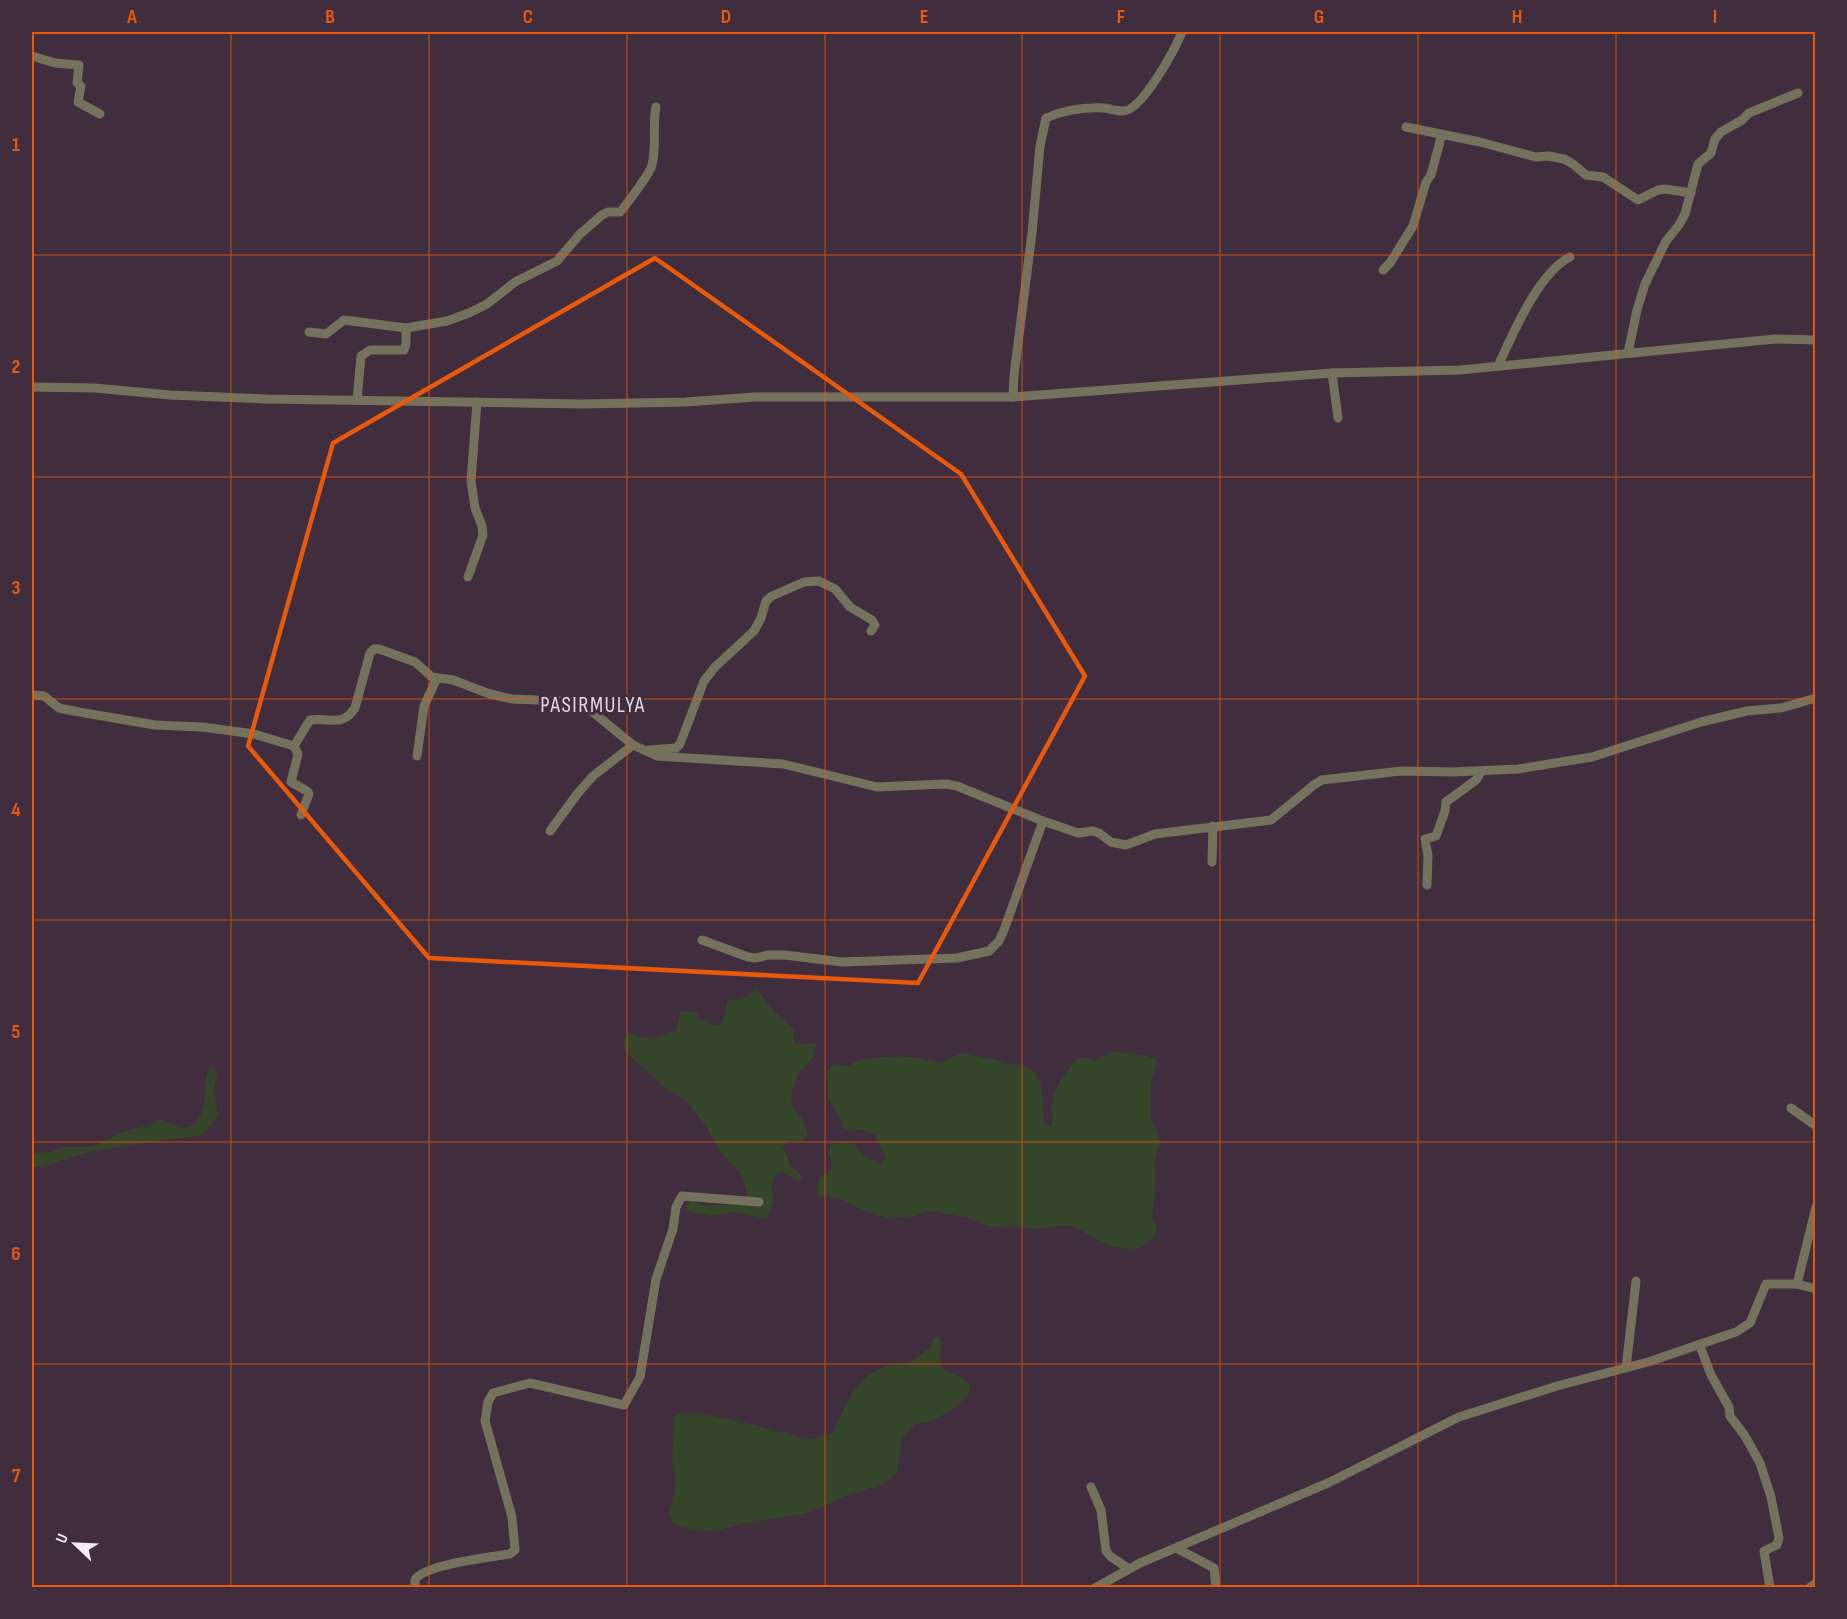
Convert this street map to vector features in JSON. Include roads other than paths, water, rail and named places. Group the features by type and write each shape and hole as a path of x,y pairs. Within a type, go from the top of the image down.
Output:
{"street":[{"path":"1013,397 1040,146 1046,118 1090,108 1125,111 1133,108 1164,65 1182,32"},
{"path":"32,56 55,63 79,65 77,82 81,86 78,102 100,114"},
{"path":"1628,353 1637,310 1646,284 1666,241 1685,214 1698,164 1711,153 1719,133 1742,120 1749,112 1797,93"},
{"path":"309,332 326,334 344,321 406,328 447,321 487,304 515,282 557,261 580,234 602,215 608,212 620,213 651,169 654,156 656,107"},
{"path":"1406,126 1536,157 1549,156 1564,159 1583,174 1590,177 1603,177 1638,200 1658,190 1691,192"},
{"path":"1383,270 1390,263 1413,226 1426,182 1431,175 1442,134"},
{"path":"1498,366 1532,298 1558,264 1570,257"},
{"path":"357,400 363,354 370,350 404,350 406,328"},
{"path":"32,387 95,388 170,395 267,399 582,404 686,402 755,397 1013,397 1332,374 1460,370 1775,339 1815,340"},
{"path":"1332,374 1338,418"},
{"path":"468,577 483,536 471,482 477,402"},
{"path":"643,750 672,749 680,744 704,681 715,667 754,631 766,601 772,596 804,582 819,581 835,589 850,607 874,622 874,628 871,631"},
{"path":"294,746 310,720 338,721 351,714 355,708 370,653 374,649 415,662 432,677 453,680 490,694 512,699 564,701 580,704 633,745 657,756 783,764 877,787 946,784 957,786 1043,821 1078,833 1099,832 1118,845 1126,845 1155,834 1271,820 1322,780 1401,771 1518,769 1592,756 1701,722 1747,711 1781,708 1815,698"},
{"path":"417,756 424,706 437,678"},
{"path":"32,695 44,696 59,708 69,710 155,725 202,727 254,734 294,746 298,754 291,782 309,794 301,815"},
{"path":"550,831 593,776 633,745"},
{"path":"1427,885 1428,856 1425,839 1437,835 1446,802 1476,780 1482,771"},
{"path":"702,940 748,957 785,955 842,962 957,958 989,951 999,941 1004,930 1043,821"},
{"path":"1212,862 1213,826"},
{"path":"1791,1108 1815,1126"},
{"path":"416,1587 415,1580 422,1572 445,1565 510,1554 515,1550 512,1516 485,1421 488,1402 493,1393 530,1383 624,1405 640,1377 656,1279 673,1229 676,1208 682,1196 759,1202"},
{"path":"1797,1284 1815,1207"},
{"path":"1626,1368 1636,1281"},
{"path":"1095,1587 1176,1548 1328,1484 1459,1417 1557,1386 1700,1346 1736,1332 1750,1323 1766,1284 1797,1284 1815,1289"},
{"path":"1700,1346 1711,1374 1729,1407 1730,1416 1754,1450 1766,1478 1779,1538 1777,1545 1764,1551 1770,1587"},
{"path":"1091,1487 1101,1510 1106,1551 1129,1569"},
{"path":"1176,1548 1214,1568 1216,1587"},
{"path":"1809,1587 1815,1583"}],"district":[{"name":"PASIRMULYA","path":"593,705"}]}
